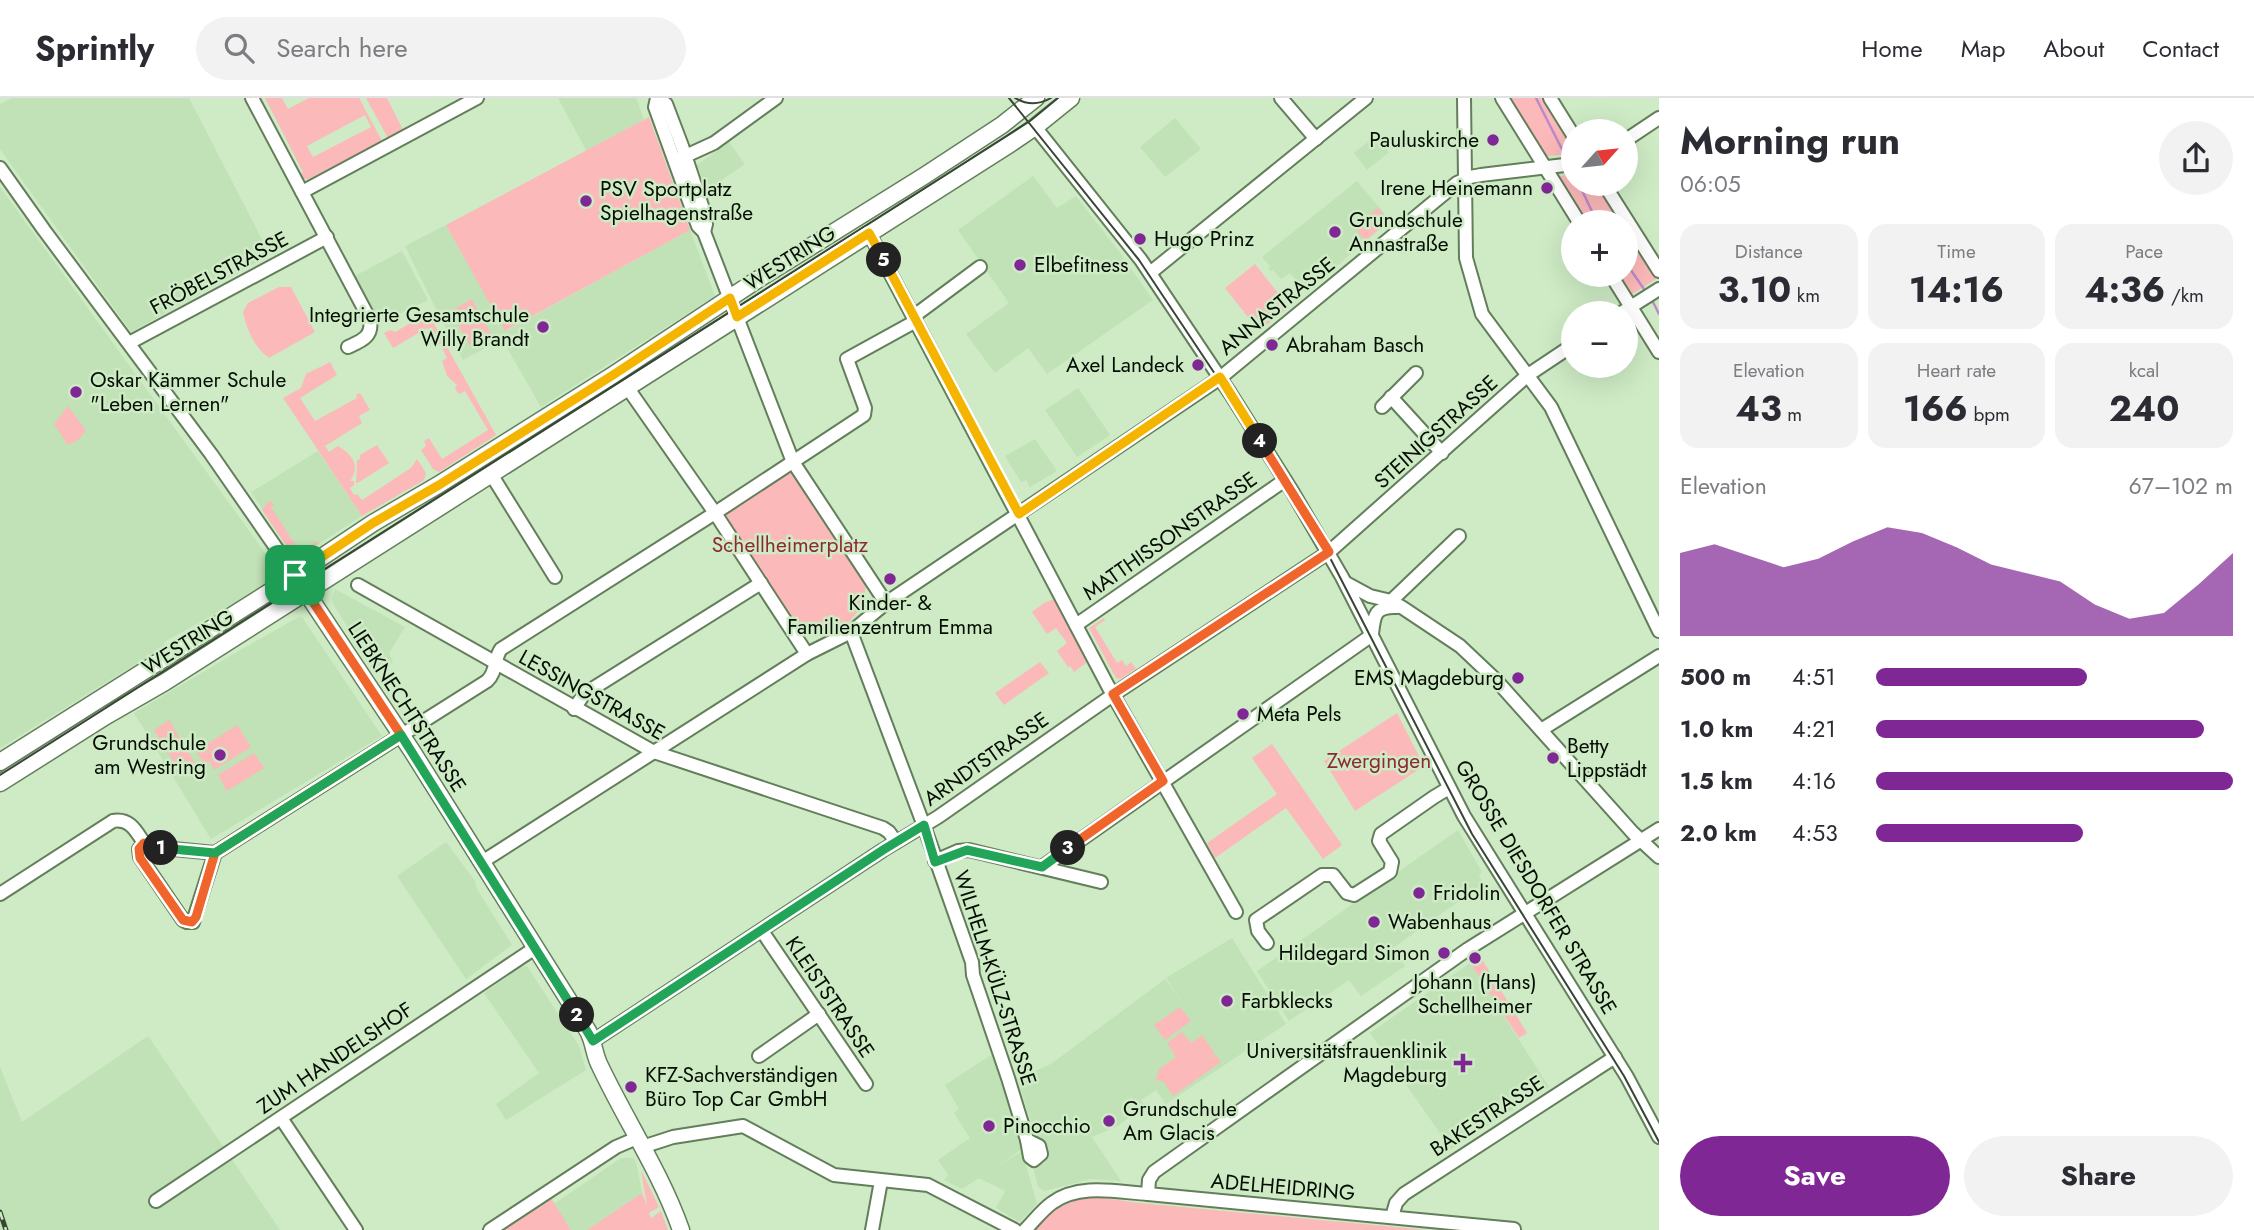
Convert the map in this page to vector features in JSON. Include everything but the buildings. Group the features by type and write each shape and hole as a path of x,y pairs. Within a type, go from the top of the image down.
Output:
{"main road":[{"name":"WESTRING","path":"0,762 373,523 439,485 925,176 1002,125 1016,104 1036,98"},
{"name":"WESTRING","path":"0,783 106,716 158,687 1035,127 1071,98"},
{"name":"GROSSE DIESDORFER STRASSE","path":"1016,104 1035,127"},
{"name":"LIEBKNECHTSTRASSE","path":"295,575 401,735 593,1041 598,1063 640,1142 681,1230"}],"street":[{"path":"253,98 368,315 371,326 366,338 348,347"},
{"path":"302,191 477,98"},
{"path":"657,98 655,107 679,158 698,226 704,233 793,462 886,603"},
{"path":"679,158 714,143 776,98"},
{"path":"1281,98 1316,139"},
{"path":"1150,273 1366,98"},
{"path":"1464,98 1466,258 1480,307 1548,402 1659,631"},
{"path":"1502,98 1571,210"},
{"path":"1550,98 1563,119"},
{"path":"1638,132 1659,118"},
{"name":"GROSSE DIESDORFER STRASSE","path":"1035,127 1150,273 1285,480 1346,583 1474,833 1615,1057 1659,1137"},
{"name":"ANNASTRASSE","path":"482,862 807,654 851,632 886,603 1220,377 1442,195 1466,179 1561,166"},
{"name":"LIEBKNECHTSTRASSE","path":"0,168 216,462 295,575"},
{"path":"1612,196 1659,271"},
{"path":"869,233 1113,694 1236,912"},
{"name":"FRÖBELSTRASSE","path":"129,343 327,237"},
{"path":"0,894 113,821 128,822 144,843 160,848 215,853 489,680 501,649 715,513 864,414 865,407 847,362 848,357 915,318 980,267"},
{"path":"1638,325 1659,352"},
{"name":"STEINIGSTRASSE","path":"1329,552 1528,375 1561,353"},
{"path":"1381,407 1416,373"},
{"path":"627,387 715,513 807,654"},
{"path":"1391,397 1442,453"},
{"path":"491,474 555,577"},
{"name":"MATTHISSONSTRASSE","path":"1076,625 1285,480"},
{"path":"1391,601 1459,536"},
{"name":"ARNDTSTRASSE","path":"593,1041 924,825 1113,694 1329,552"},
{"path":"574,709 584,694 761,583"},
{"path":"1346,583 1370,596 1391,601 1460,646 1479,663 1640,840 1659,857"},
{"name":"LESSINGSTRASSE","path":"358,586 654,752 883,828 896,842"},
{"path":"1042,867 1372,635 1373,617 1378,612 1392,606 1403,608"},
{"name":"WILHELM-KÜLZ-STRASSE","path":"851,632 972,962 973,975 1027,1140"},
{"path":"1541,730 1659,656"},
{"path":"1267,943 1258,931 1256,920 1322,876 1333,875 1347,892 1354,895 1390,872 1392,860 1380,841 1381,834 1449,788"},
{"path":"1148,1194 1149,1181 1154,1172 1413,987 1659,829"},
{"path":"144,843 139,849 140,858 183,920 188,922 195,919 215,853"},
{"path":"935,862 967,850 1101,882"},
{"name":"KLEISTSTRASSE","path":"762,931 866,1084"},
{"name":"ZUM HANDELSHOF","path":"156,1201 535,948"},
{"path":"759,1056 819,1014"},
{"name":"BAKESTRASSE","path":"1392,1217 1396,1203 1404,1194 1615,1057"},
{"path":"281,1118 356,1230"},
{"path":"490,1230 616,1147 741,1126 831,1173 842,1177 930,1186 1015,1230"},
{"path":"872,1230 881,1181"},
{"name":"ADELHEIDRING","path":"1025,1230 1050,1204 1066,1195 1088,1191 1148,1194 1514,1229"}],"shaded area":[{"path":"12,98 189,98 270,255 131,332 0,149 0,104"},
{"path":"558,98 636,98 644,119 587,152"},
{"path":"1175,118 1201,149 1165,177 1140,147"},
{"path":"1375,136 1389,152 1367,170 1354,153"},
{"path":"729,142 745,164 707,190 697,165"},
{"path":"1033,176 1057,208 1076,196 1153,300 1047,374 1028,348 995,373 966,334 1009,303 958,230"},
{"name":"Grundschule Annastraße","path":"1357,181 1390,220 1307,292 1290,273 1281,279 1273,270 1268,269 1270,266 1262,257"},
{"path":"0,187 279,572 268,585 164,642 165,646 0,748"},
{"path":"446,225 506,331 690,230 715,296 541,407 502,339 463,360 435,307 405,246"},
{"path":"402,251 428,300 377,325 353,277"},
{"path":"1078,388 1110,435 1077,457 1045,410"},
{"path":"1035,439 1057,471 1030,487 1026,480 1021,482 1005,456"},
{"path":"318,451 362,516 297,555 285,544 251,492"},
{"path":"335,589 405,627 389,653 393,662 377,674 333,604"},
{"path":"302,617 382,736 211,839 134,713"},
{"path":"1458,830 1482,872 1479,875 1483,884 1393,948 1405,966 1361,996 1349,980 1289,1021 1257,971"},
{"path":"446,842 475,881 477,889 512,945 466,979 397,876"},
{"path":"1232,938 1286,1024 1166,1104 1156,1090 1141,1100 1146,1106 1116,1127 1092,1137 1121,1181 1091,1179 1044,1191 1038,1187 1033,1167 1044,1163 1049,1156 1045,1142 1036,1139 1018,1079 1051,1064 1165,979 1183,1003 1166,978"},
{"name":"Universitätsfrauenklinik Magdeburg","path":"1470,963 1549,1087 1451,1149 1370,1033"},
{"path":"527,966 579,1046 586,1070 506,1120 496,1104 539,1073 484,993 521,967"},
{"path":"148,1036 280,1230 0,1230 0,1067 22,1122"},
{"name":"Pinocchio","path":"994,1053 1022,1149 998,1166 1022,1151 1037,1204 1020,1222 996,1208 1005,1191 979,1178 962,1189 944,1180 948,1175 938,1160 970,1138 954,1113 959,1109 945,1085"},
{"path":"621,1158 634,1158 642,1193 587,1230 571,1230 554,1204"}],"green space":[{"path":"265,98 282,98 288,109 309,98 359,98 382,141 309,179 301,179 298,176 303,172","holes":["365,115 371,127 313,157 307,146"]},
{"path":"366,98 387,98 403,130 388,138"},
{"path":"1510,98 1544,98 1561,126 1561,155 1546,156"},
{"name":"PSV Sportplatz Spielhagenstraße","path":"649,117 690,230 505,331 446,225"},
{"path":"1570,196 1605,196 1613,210 1578,210"},
{"path":"1378,208 1389,221 1365,241 1354,227"},
{"path":"1638,250 1656,279 1632,294 1627,287 1638,287"},
{"path":"1255,264 1289,307 1259,331 1225,288"},
{"path":"279,287 291,287 315,332 269,358 252,338 243,312 248,303"},
{"path":"472,299 491,334 469,345 451,311"},
{"path":"428,313 444,342 438,345 427,328 393,348 384,333 390,330 395,332"},
{"path":"447,347 496,435 439,472 433,469 421,450 426,446 424,441 429,438 442,459 488,430 465,391 459,394 455,389 457,385 447,376 442,361 447,358 442,348"},
{"path":"330,362 337,375 300,398 315,421 357,398 356,395 360,393 370,410 359,416 362,423 325,446 329,452 338,446 353,461 355,470 350,481 354,481 354,485 350,488 354,495 357,494 362,500 411,468 417,459 426,473 424,480 362,516 283,398 301,388 306,374"},
{"path":"68,406 86,431 78,440 68,445 54,424"},
{"path":"377,445 389,463 356,484 357,460 360,455"},
{"name":"Schellheimerplatz","path":"786,473 792,474 865,583 860,607 844,625 833,631 809,633 798,628 723,516"},
{"path":"271,501 274,505 271,507 300,552 318,541 319,543 300,554 290,551 262,510"},
{"path":"1054,599 1087,662 1074,672 1057,651 1067,643 1056,628 1047,634 1032,612"},
{"path":"1104,618 1105,620 1095,627 1117,663 1122,660 1126,666 1131,662 1136,669 1120,679 1116,678 1089,628"},
{"path":"1040,662 1049,673 1004,705 995,693"},
{"name":"Zwergingen","path":"1397,713 1424,766 1355,811 1324,761"},
{"path":"169,720 198,768 183,777 154,730"},
{"path":"237,725 251,747 214,770 209,761 204,764 196,751"},
{"path":"1272,744 1342,845 1323,859 1286,808 1215,858 1207,843 1277,794 1252,758"},
{"path":"254,753 264,768 227,791 218,775"},
{"path":"1480,956 1527,1033 1519,1038 1470,963"},
{"path":"1180,1007 1191,1021 1165,1040 1154,1025"},
{"path":"1182,1032 1191,1043 1202,1035 1215,1054 1206,1060 1216,1055 1221,1062 1173,1096 1164,1082 1156,1080 1159,1069 1176,1057 1167,1043"},
{"path":"641,1170 659,1207 649,1213 651,1218 661,1211 668,1230 587,1230 642,1193 647,1206"},
{"path":"1096,1197 1427,1230 1032,1230 1061,1207 1077,1200"},
{"path":"551,1198 571,1230 502,1230"}],"waterway":[{"path":"1536,98 1561,147"},
{"path":"1585,196 1591,210"},
{"path":"1638,280 1646,292"},
{"path":"1652,300 1659,314"}],"tram line":[{"path":"1009,98 1139,260 1249,425 1327,552 1472,834 1624,1076 1659,1142"},
{"path":"1015,98 1033,103 1051,98"},
{"path":"0,775 952,171 1030,121 1058,98"}],"railway":[{"path":"0,1212 6,1230"}],"place":[{"name":"Pauluskirche","path":"1493,140"},
{"name":"Irene Heinemann","path":"1547,188"},
{"name":"PSV Sportplatz Spielhagenstraße","path":"586,201"},
{"name":"Grundschule Annastraße","path":"1335,232"},
{"name":"Hugo Prinz","path":"1140,239"},
{"name":"Elbefitness","path":"1020,265"},
{"name":"Integrierte Gesamtschule Willy Brandt","path":"543,327"},
{"name":"Abraham Basch","path":"1272,345"},
{"name":"Axel Landeck","path":"1198,365"},
{"name":"Oskar Kämmer Schule \"Leben Lernen\"","path":"76,392"},
{"name":"Kinder- & Familienzentrum Emma","path":"890,579"},
{"name":"EMS Magdeburg","path":"1518,678"},
{"name":"Meta Pels","path":"1243,714"},
{"name":"Grundschule am Westring","path":"220,755"},
{"name":"Betty Lippstädt","path":"1553,758"},
{"name":"Fridolin","path":"1419,893"},
{"name":"Wabenhaus","path":"1374,922"},
{"name":"Hildegard Simon","path":"1444,953"},
{"name":"Johann (Hans) Schellheimer","path":"1475,958"},
{"name":"Farbklecks","path":"1227,1001"},
{"name":"Universitätsfrauenklinik Magdeburg","path":"1463,1063"},
{"name":"KFZ-Sachverständigen Büro Top Car GmbH","path":"631,1087"},
{"name":"Grundschule Am Glacis","path":"1109,1121"},
{"name":"Pinocchio","path":"989,1126"}],"route":[{"path":"295,575 373,523 439,485 613,375 730,298 737,317 869,233 1019,514 1220,377 1329,552 1113,694 1163,781 1042,867 967,850 958,851 935,862 924,825 593,1041 401,735 215,853 160,848 144,843 139,849 140,858 183,920 192,922 196,917 215,853 391,741 401,735 295,575"}]}
